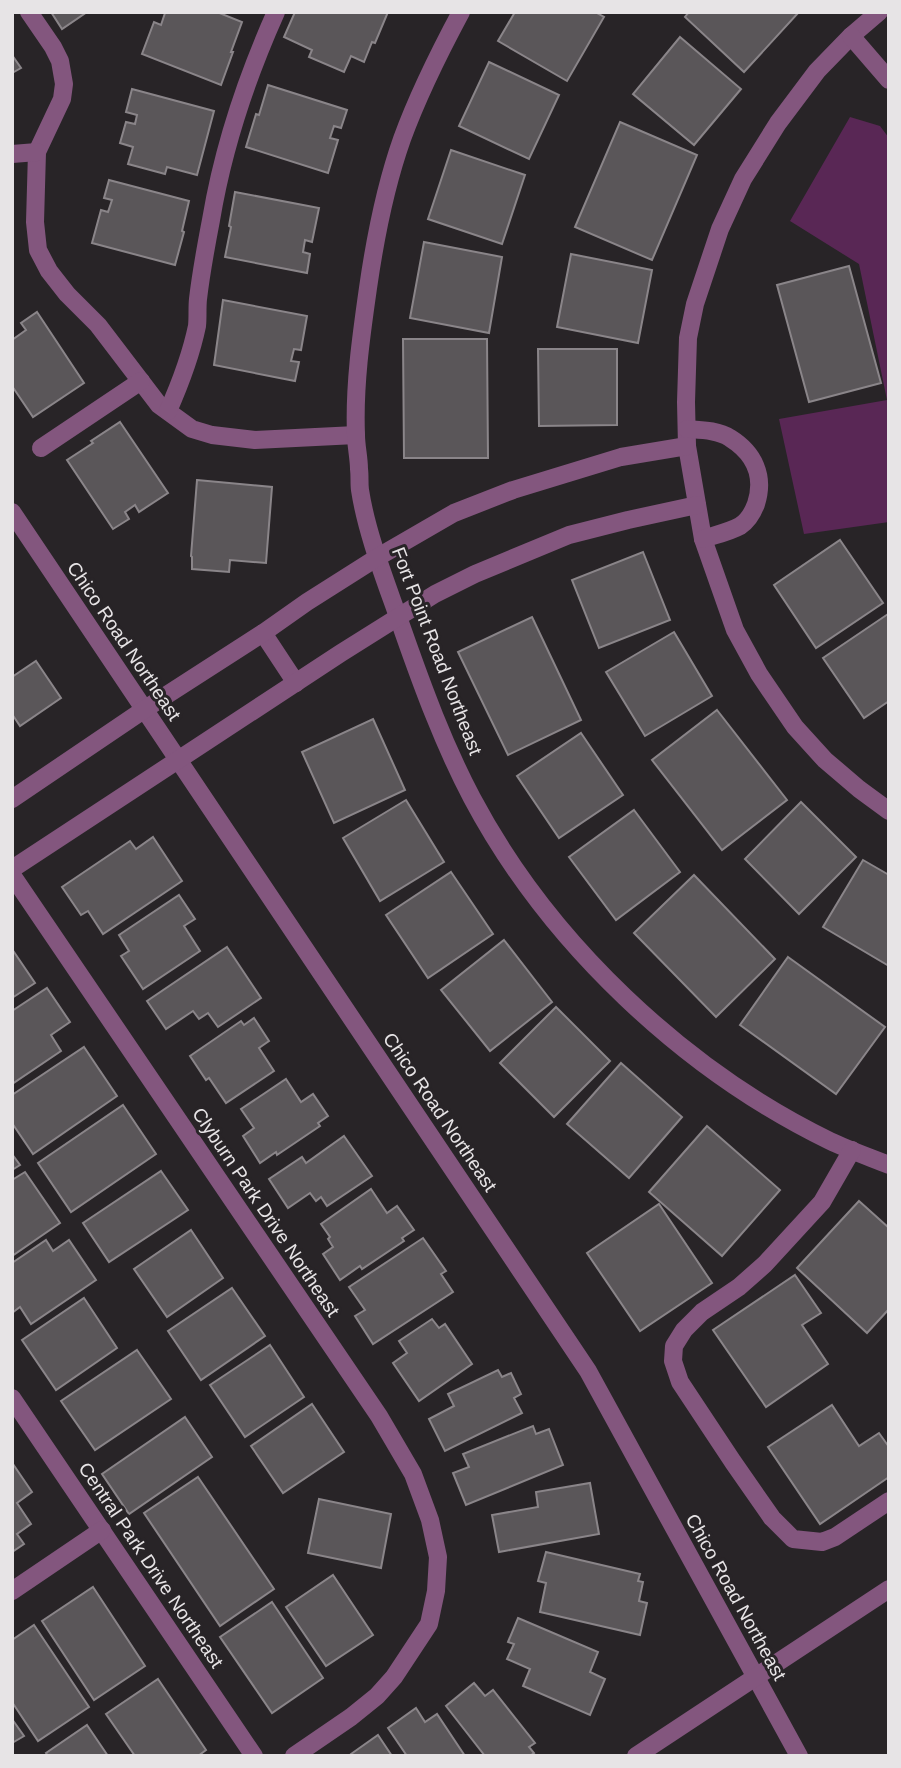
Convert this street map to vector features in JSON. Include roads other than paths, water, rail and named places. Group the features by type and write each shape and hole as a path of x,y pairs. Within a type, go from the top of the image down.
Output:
{"street":[{"path":"29,12 60,61 64,84 62,99 37,152 35,222 38,250 66,294 98,325 159,405 192,429 212,435 255,440 356,435"},
{"path":"168,411 181,381 197,325 198,299 211,218 238,106 276,12"},
{"name":"Fort Point Road Northeast","path":"461,12 434,61 401,141 376,231 361,332 357,382 356,435 360,488 369,528 436,719 472,798 520,874 561,928 647,1018 764,1105 832,1142 889,1165"},
{"path":"879,12 817,71 778,123 743,179 720,229 695,304 688,338 686,402 687,437 703,539 735,629 759,674 795,727 825,760 889,811"},
{"path":"851,36 889,80"},
{"path":"12,154 37,152"},
{"path":"41,448 141,381"},
{"path":"12,799 379,557 454,513 513,490 706,430 727,436 745,450 755,466 760,483 752,514 741,526 703,539"},
{"path":"12,869 435,594 475,574 569,535 697,505"},
{"name":"Chico Road Northeast","path":"12,512 588,1371 799,1756"},
{"path":"263,633 296,683"},
{"name":"Clyburn Park Drive Northeast","path":"12,875 379,1416 413,1474 430,1520 438,1557 436,1591 429,1624 394,1677 377,1696 294,1756"},
{"path":"852,1150 821,1202 765,1264 739,1287 702,1312 684,1330 674,1346 673,1361 680,1382 726,1451 772,1518 793,1539 822,1542 835,1537 889,1501"},
{"name":"Central Park Drive Northeast","path":"12,1398 254,1756"},
{"path":"12,1591 102,1530"},
{"path":"636,1756 889,1589"}]}
